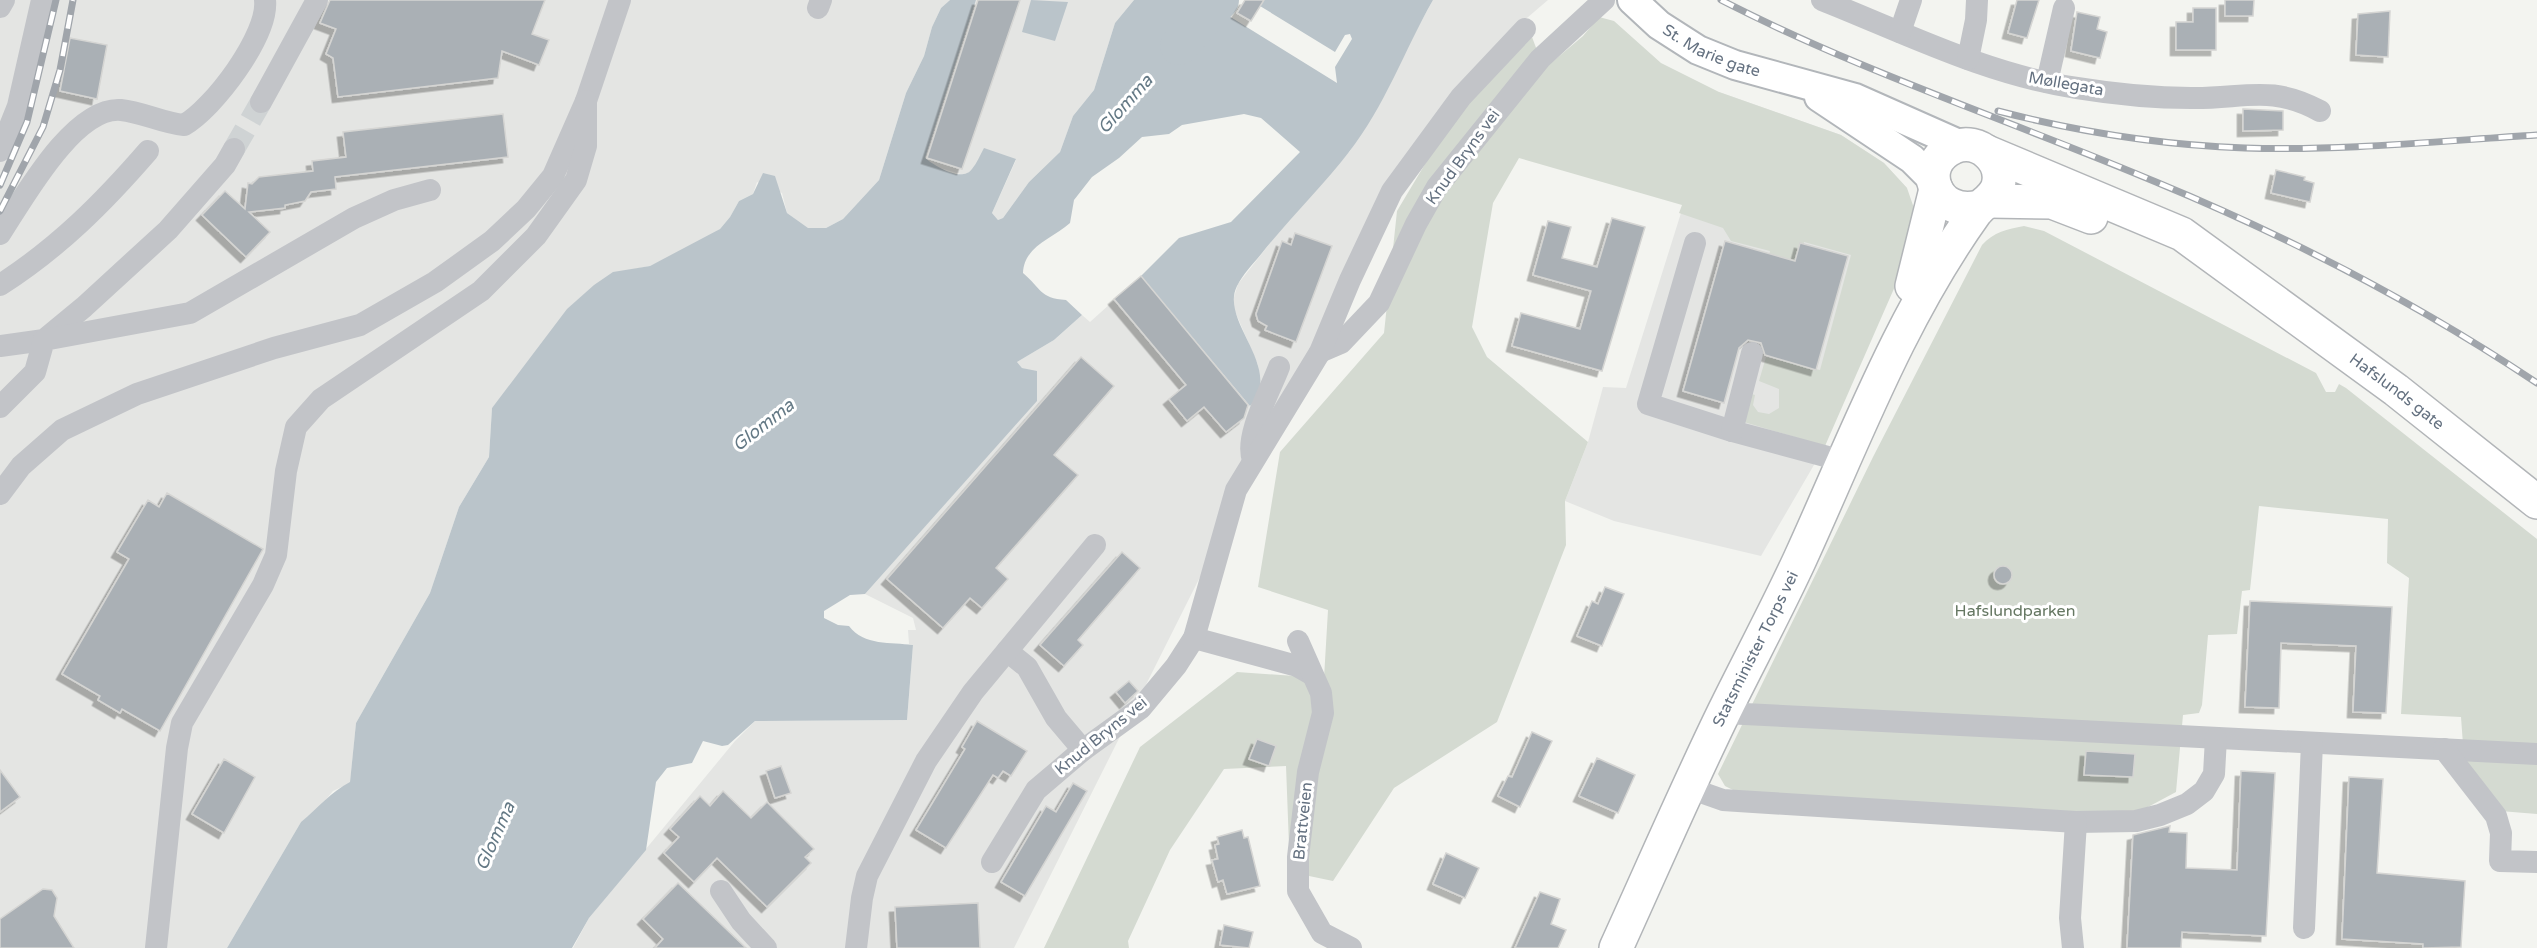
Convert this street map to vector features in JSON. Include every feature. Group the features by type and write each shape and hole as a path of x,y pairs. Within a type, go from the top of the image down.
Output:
{"highway":[{"path":"1974,148 1997,166 1999,175 1995,193 1984,204 1958,209 1941,198 1935,185 1937,162 1943,154 1974,148"},
{"name":"Hafslunds gate","path":"1974,148 2016,166 2046,175 2182,234 2210,252 2252,288 2396,390 2537,502"},
{"name":"Statsminister Torps vei","path":"1893,348 1924,247 1935,185"},
{"name":"Hafslunds gate","path":"1984,204 2052,202 2252,288"},
{"name":"Statsminister Torps vei","path":"1616,948 1724,713 1799,561 1893,348 1943,257 1984,204"}],"main road":[{"name":"St. Marie gate","path":"1632,0 1659,25 1698,50 1735,65 1884,109 1974,148"},
{"name":"St. Marie gate","path":"1800,84 1912,159 1935,185"}],"street":[{"path":"0,7 4,0"},
{"path":"0,151 18,105 42,0"},
{"path":"0,234 58,149 98,114 123,110 184,125 194,119 235,72 251,46 266,8 265,0"},
{"path":"261,102 317,0"},
{"name":"Knud Bryns vei","path":"1320,352 1341,343 1379,303 1416,224 1437,188 1540,59 1604,0"},
{"name":"Møllegata","path":"1822,0 2010,74 2118,93 2191,98 2285,96 2320,111"},
{"path":"1900,32 1911,0"},
{"path":"1968,59 1976,20 1977,0"},
{"path":"0,494 21,466 62,430 137,394 274,348 360,325 435,282 492,241 526,209 553,176 586,101 614,2"},
{"path":"2047,82 2064,8"},
{"name":"Knud Bryns vei","path":"992,862 1036,790 1083,750 1141,708 1176,666 1194,638 1228,512 1253,460 1268,441 1320,352 1350,280 1392,191 1461,97 1526,29"},
{"path":"156,948 177,748 182,723 263,585 276,555 286,471 296,427 321,399 481,291 536,236 576,180 585,146 586,101"},
{"path":"0,407 35,372 44,340 168,230 225,165 234,149"},
{"path":"0,285 23,270 84,222 148,151"},
{"path":"0,346 190,313 354,218 394,200 430,190"},
{"path":"1695,243 1648,404 1732,431 1843,461"},
{"path":"1732,431 1752,353"},
{"path":"1253,460 1250,450 1253,434 1279,367"},
{"path":"856,948 862,898 875,857 926,761 973,692 1095,545"},
{"path":"1194,638 1297,666 1311,674"},
{"name":"Brattveien","path":"1298,641 1321,693 1323,713 1308,772 1298,857 1298,891 1322,933 1345,947"},
{"path":"1007,651 1027,668 1056,718 1083,750"},
{"path":"1724,713 2537,754"},
{"path":"1689,788 1723,800 2076,822 2136,821 2187,804 2204,791 2214,774 2216,738"},
{"path":"2304,928 2312,743"},
{"path":"2444,750 2496,816 2501,833 2500,861 2537,862"},
{"path":"2072,947 2070,918 2076,822"},
{"path":"721,891 741,921 766,948"}],"shaded area":[{"path":"0,0 950,0 941,8 932,27 924,56 906,93 879,180 843,219 826,228 808,229 787,213 782,193 757,182 753,194 739,201 720,229 703,241 650,266 613,273 492,408 489,457 459,507 430,593 356,723 350,783 333,791 319,808 301,822 227,948 0,948"},
{"path":"976,0 1134,0 1115,23 1094,90 1073,116 1060,152 1029,182 1003,218 998,220 992,213 1016,160 964,175 937,167 925,159"},
{"path":"1433,0 1548,0 1514,29 1450,97 1204,569 1014,948 573,948 589,918 735,741 755,721 907,720 913,645 909,644 908,630 916,630 913,618 865,594 1036,401 1037,372 1022,368 1017,362 1054,340 1082,315 1090,322 1141,276 1250,406 1259,378 1258,365 1234,309 1234,297 1238,284 1285,224 1350,151"},
{"path":"1719,92 1841,135 1884,163 1907,188 1825,446 1761,556 1614,521 1565,501 1588,442 1603,387 1626,388"}],"green space":[{"path":"1599,17 1614,21 1661,63 1719,92 1841,135 1884,163 1907,188 1916,214 1914,243 1825,446 1744,422 1748,393 1755,395 1753,405 1758,412 1769,414 1779,408 1779,389 1759,381 1766,357 1820,370 1851,255 1804,242 1792,282 1764,275 1770,251 1731,241 1723,228 1679,213 1682,205 1519,158 1493,203 1472,327 1487,357 1588,442 1565,501 1566,545 1497,722 1394,788 1333,881 1290,872 1286,766 1224,769 1170,850 1128,941 1129,948 1044,948 1140,747 1237,672 1324,678 1328,610 1258,587 1280,452 1384,333 1397,211 1437,144 1468,104 1532,37 1544,69 1583,36"},
{"name":"Hafslundparken","path":"2024,226 2044,231 2316,373 2326,392 2335,392 2339,384 2346,388 2537,539 2537,814 2500,811 2465,772 2461,717 2401,714 2409,578 2387,563 2388,519 2259,506 2250,590 2242,591 2237,634 2208,635 2202,705 2199,713 2183,715 2176,792 2133,815 1739,793 1725,786 1718,774 1873,457 1982,245 2001,232"}],"water":[{"path":"950,0 976,0 925,158 955,174 968,173 984,148 1016,159 992,213 998,220 1003,218 1029,182 1060,152 1073,116 1094,90 1115,23 1134,0 1203,0 1337,83 1335,67 1352,39 1350,34 1345,35 1335,52 1260,6 1264,0 1433,0 1384,97 1362,134 1339,165 1284,227 1237,286 1234,300 1236,315 1257,361 1260,376 1259,391 1250,406 1141,276 1179,238 1231,222 1300,152 1261,118 1244,114 1182,125 1169,134 1142,137 1119,158 1092,177 1074,200 1070,223 1040,244 1028,256 1025,264 1023,273 1042,292 1057,299 1066,300 1082,315 1054,340 1017,362 1022,368 1037,371 1037,401 865,594 850,595 824,611 824,618 838,625 849,626 862,637 887,643 913,645 907,720 755,721 728,745 722,746 703,741 692,763 667,768 656,782 646,850 589,918 572,948 227,948 301,822 331,795 350,782 356,723 430,593 459,507 489,457 492,408 567,309 613,272 650,266 720,229 739,201 753,194 763,173 775,176 787,213 808,228 826,228 843,219 879,180 906,93 924,56 932,27 941,8"},
{"path":"1031,0 1068,2 1055,41 1022,32"}],"building":[{"path":"330,0 545,0 532,34 549,40 539,65 502,51 498,78 338,97 333,58 326,54 336,29 320,23"},
{"path":"978,0 1020,0 962,169 927,158"},
{"path":"1245,0 1264,0 1251,21 1237,13"},
{"path":"2017,0 2039,0 2027,38 2008,33"},
{"path":"2225,0 2254,0 2253,16 2225,16"},
{"path":"2193,8 2216,8 2216,50 2176,50 2176,22 2193,22"},
{"path":"2390,11 2388,57 2356,55 2358,14"},
{"path":"2077,12 2100,17 2097,29 2107,32 2100,58 2071,51"},
{"path":"70,38 107,45 97,99 60,91"},
{"path":"2243,109 2283,111 2283,130 2243,131"},
{"path":"503,114 508,157 335,177 336,189 311,192 305,201 285,205 285,208 249,212 270,232 246,257 202,215 225,191 245,209 248,183 252,184 259,177 313,171 312,161 346,157 343,132"},
{"path":"2276,170 2305,177 2304,180 2314,183 2310,202 2271,193"},
{"path":"1612,218 1645,227 1602,371 1512,346 1521,313 1580,329 1591,291 1533,275 1548,221 1571,227 1562,258 1597,267"},
{"path":"1295,233 1332,246 1296,342 1265,330 1267,326 1258,321 1256,314 1282,241 1291,245"},
{"path":"1725,241 1795,261 1800,243 1848,256 1816,370 1765,355 1761,343 1748,340 1739,348 1724,403 1683,391"},
{"path":"1141,276 1248,405 1244,418 1226,432 1204,407 1187,421 1169,399 1186,385 1114,299"},
{"path":"1081,357 1114,386 1054,455 1078,475 996,568 1008,579 982,608 970,598 943,628 887,579"},
{"path":"167,493 263,549 160,731 122,709 120,713 98,700 100,696 62,674 129,559 117,552 148,500 159,507"},
{"path":"1122,552 1140,568 1078,640 1083,645 1064,666 1040,645"},
{"path":"2003,566 2009,569 2012,575 2009,581 2003,584 1997,581 1994,575 1997,569"},
{"path":"1605,587 1624,594 1602,646 1577,636 1592,601 1598,604"},
{"path":"2250,601 2392,607 2386,713 2353,712 2356,646 2281,643 2279,708 2245,707"},
{"path":"1129,681 1138,691 1125,703 1116,692"},
{"path":"977,721 1027,751 1011,776 1003,771 998,778 993,775 946,848 916,830 965,749 962,747"},
{"path":"1532,732 1552,741 1520,807 1498,796 1508,776 1512,777"},
{"path":"1257,739 1276,746 1269,766 1249,759"},
{"path":"2086,751 2135,754 2133,777 2084,775"},
{"path":"1597,758 1635,775 1618,813 1579,796"},
{"path":"224,759 255,777 224,833 192,814"},
{"path":"781,766 791,793 775,798 766,771"},
{"path":"0,770 20,797 0,812"},
{"path":"2241,771 2275,773 2266,936 2182,932 2181,948 2127,948 2133,835 2170,826 2169,832 2187,833 2186,868 2237,870"},
{"path":"2349,777 2383,779 2377,873 2465,881 2461,947 2423,948 2423,944 2342,939"},
{"path":"1073,783 1087,791 1025,896 1001,882 1046,806 1056,812"},
{"path":"723,791 751,818 767,802 814,849 805,857 811,863 767,907 717,858 694,882 664,853 679,837 670,829 700,796 710,806"},
{"path":"1242,830 1244,838 1248,837 1260,886 1227,894 1223,880 1218,882 1212,860 1218,859 1215,845 1219,844 1217,837"},
{"path":"1446,853 1479,868 1465,898 1433,884"},
{"path":"678,883 746,948 655,948 663,939 643,919"},
{"path":"43,889 52,890 57,898 54,916 74,948 0,948 0,919"},
{"path":"1540,892 1560,899 1551,924 1566,930 1558,948 1515,948"},
{"path":"978,903 980,948 897,948 895,907"},
{"path":"1224,925 1253,932 1249,948 1220,945"}],"waterway":[{"name":"Glomma","path":"1179,46 1220,0"}],"tunnel":[{"path":"234,149 261,102"}],"railway":[{"path":"0,185 27,122 56,0"},
{"path":"0,211 43,127 60,70 73,0"},
{"path":"1721,0 1882,73 2102,160 2255,225 2399,299 2537,383"},
{"path":"1998,111 2120,136 2182,144 2245,148 2354,147 2537,135"}]}
